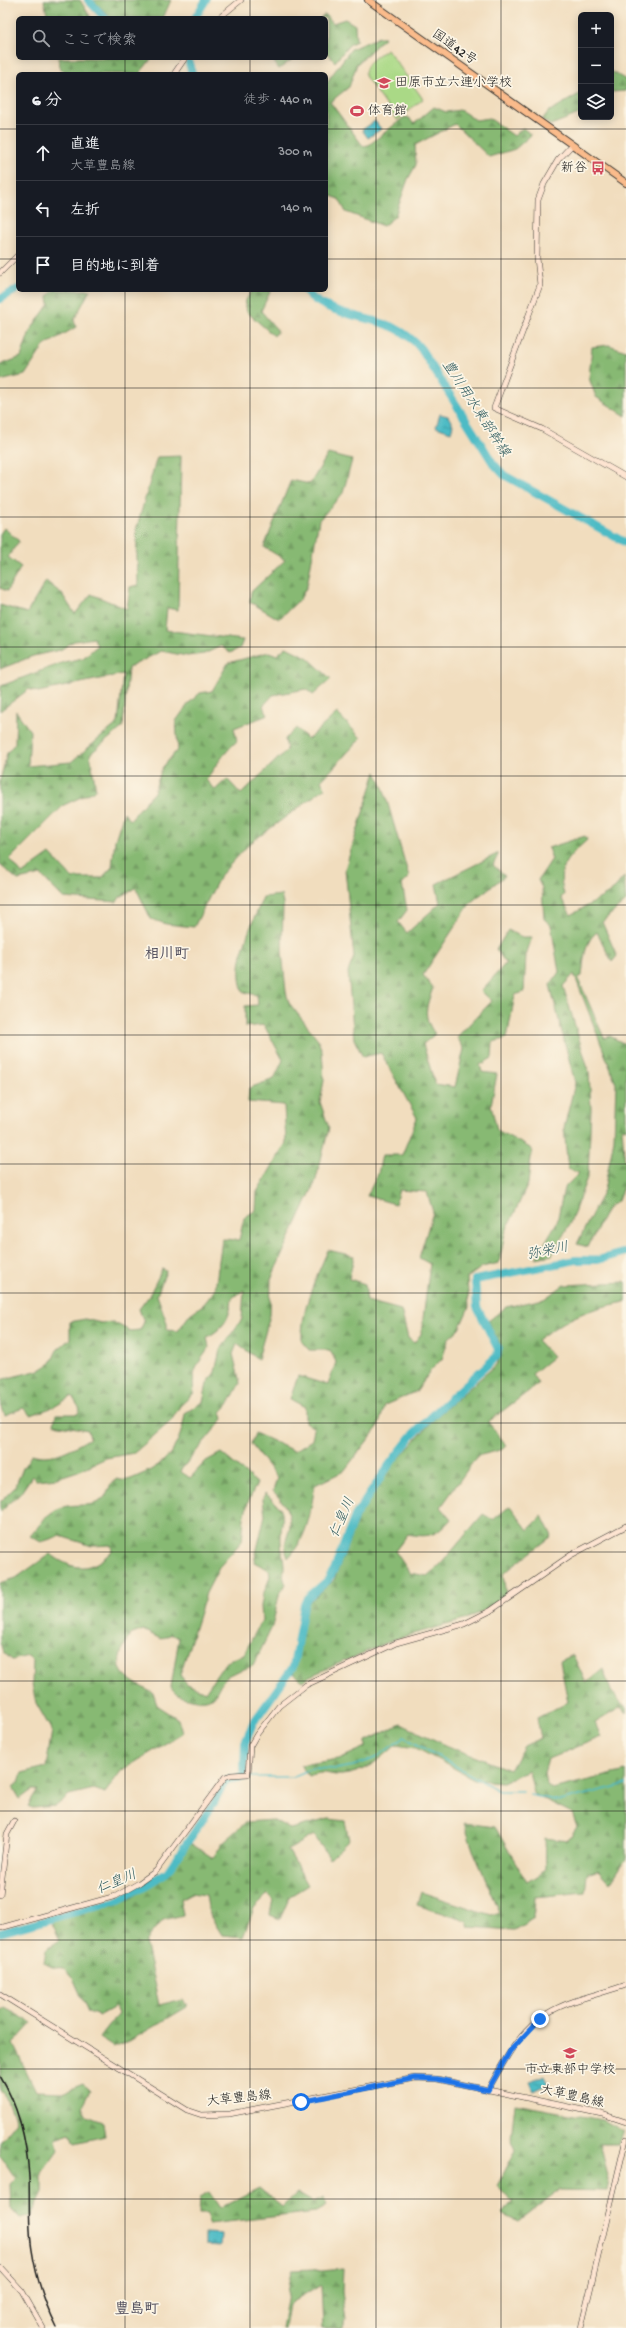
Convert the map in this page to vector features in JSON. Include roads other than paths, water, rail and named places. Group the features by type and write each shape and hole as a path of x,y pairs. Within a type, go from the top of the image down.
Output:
{"highway":[{"name":"国道42号","path":"368,0 626,184"}],"street":[{"path":"221,16 241,0"},
{"path":"175,72 184,60"},
{"path":"572,145 558,160 544,184 538,200 537,258 540,285 494,408 542,429 626,477"},
{"path":"0,273 16,257"},
{"path":"0,1928 116,1896 156,1871 225,1777 230,1774 248,1774 250,1746 257,1734 279,1706 306,1685 396,1643 464,1624 490,1611 571,1555 626,1526"},
{"path":"0,1896 7,1834 14,1821"},
{"path":"488,2090 510,2051 540,2019 559,2008 626,1985"},
{"name":"大草豊島線","path":"0,1994 187,2110 202,2115 229,2114 287,2104 415,2078 437,2079 602,2114 626,2122"},
{"path":"581,2328 626,2139"},
{"path":"0,2267 22,2291 43,2328"}],"water":[{"path":"375,121 381,129 368,138 362,130"},
{"path":"440,414 448,416 453,425 451,432 436,427"},
{"path":"544,2075 548,2084 534,2091 530,2082"},
{"path":"205,2233 221,2234 220,2246 205,2245"}],"waterway":[{"name":"豊川用水東部幹線","path":"88,0 103,16"},
{"path":"196,16 206,0"},
{"path":"189,63 192,72"},
{"path":"0,299 16,290"},
{"name":"豊川用水東部幹線","path":"307,292 312,298 322,304 346,314 395,328 409,337 421,349 493,463 504,475 626,543"},
{"name":"仁皇川","path":"244,1770 245,1743 253,1723 293,1667 304,1605 307,1598 327,1581 334,1570 355,1516 389,1465 411,1437 497,1356 498,1349 477,1307 475,1280 576,1260 598,1260 626,1252"},
{"path":"245,1777 292,1777 313,1768 336,1769 353,1766 376,1758 404,1737 499,1791 523,1791"},
{"name":"仁皇川","path":"214,1803 226,1780 244,1777"},
{"path":"530,1795 560,1801 626,1784"},
{"name":"仁皇川","path":"0,1933 119,1900 148,1884 167,1872 210,1809"}],"railway":[{"path":"0,2076 7,2088 17,2112 24,2137 28,2164 30,2232 34,2260 42,2290 57,2328"}],"place":[{"name":"田原市立六連小学校","path":"384,83"},
{"name":"体育館","path":"357,111"},
{"name":"新谷","path":"598,168"},
{"name":"市立東部中学校","path":"570,2053"}],"district":[{"name":"相川町","path":"167,955"},
{"name":"豊島町","path":"137,2310"}],"water label":[{"name":"弥栄川","path":"548,1252"}]}
